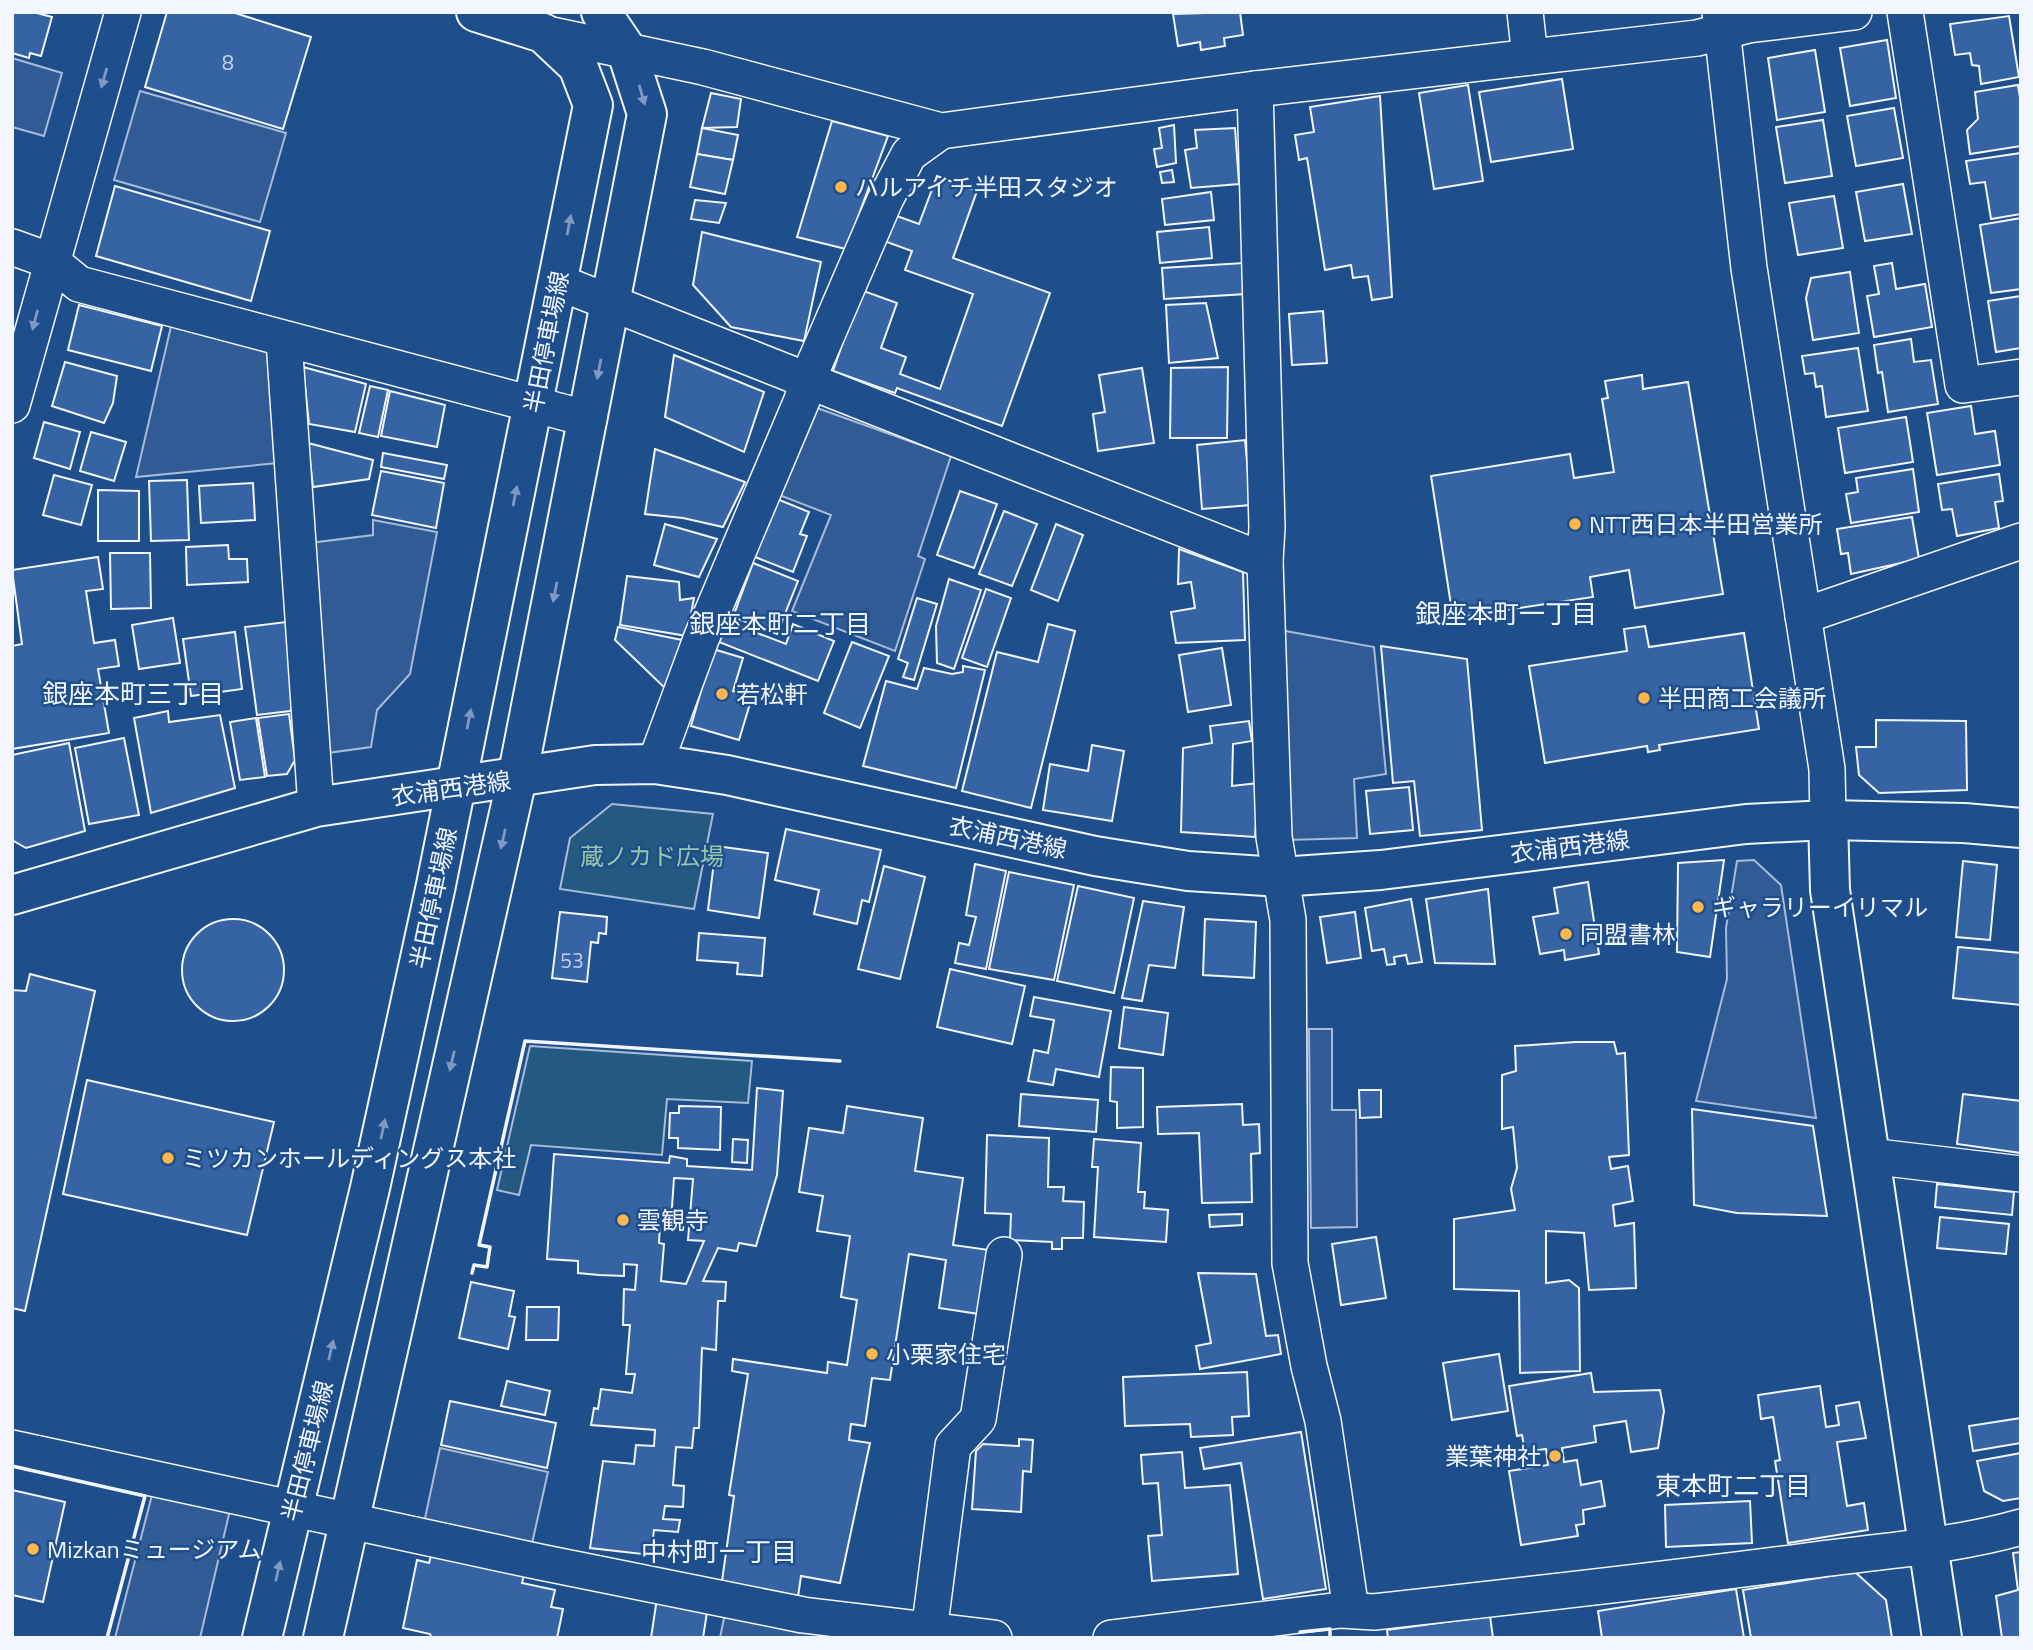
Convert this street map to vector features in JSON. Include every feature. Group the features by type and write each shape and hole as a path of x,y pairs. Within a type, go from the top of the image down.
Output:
{"main road":[{"name":"半田停車場線","path":"262,1638 370,1188 436,885 593,105 578,66 543,33 476,12"},
{"path":"323,1638 517,778 647,114 626,49 601,12"},
{"name":"衣浦西港線","path":"12,895 316,807 595,765 655,764 727,775 1095,856 1188,871 1280,877 1381,870 1746,824 1828,820 1964,823 2021,828"},
{"path":"1828,820 1830,890 1942,1638"}],"street":[{"path":"12,405 123,12"},
{"path":"1525,12 1530,57"},
{"path":"543,33 703,67 941,131 1076,111 1697,38 1721,22 1748,25 1854,12"},
{"path":"1905,12 1964,385 2021,377"},
{"path":"1721,22 1749,268 1827,769 1828,820"},
{"path":"1255,89 1267,527 1265,561 1275,837 1288,920 1290,1263 1309,1366 1323,1421 1351,1610"},
{"path":"655,764 701,639 885,200 909,155 941,131"},
{"path":"12,247 51,261 79,284 589,419"},
{"path":"558,282 1265,561"},
{"path":"284,340 316,807"},
{"path":"1803,616 2021,541"},
{"path":"1869,1156 2021,1174"},
{"path":"929,1632 953,1446 978,1419 1004,1255"},
{"path":"12,1448 803,1615 994,1638"},
{"path":"1111,1638 1351,1610 1374,1612 1635,1584 1927,1545 2021,1527"}],"green space":[{"name":"蔵ノカド広場","path":"612,804 713,814 694,909 560,889 570,838"},
{"path":"530,1046 752,1061 748,1103 667,1099 662,1155 531,1145 519,1195 497,1190"}],"shaded area":[{"path":"12,58 62,73 44,136 12,127"},
{"path":"140,91 286,133 260,222 114,180"},
{"path":"172,322 275,352 278,463 136,477"},
{"path":"817,408 951,456 918,556 925,559 895,651 792,611 831,515 774,493"},
{"path":"373,520 437,532 410,674 377,710 371,747 320,754 310,543 373,535"},
{"path":"1280,630 1374,647 1386,774 1354,779 1357,838 1287,840"},
{"path":"1754,860 1781,885 1816,1118 1696,1101 1727,979 1726,928 1737,861"},
{"path":"1309,1029 1332,1029 1332,1110 1356,1110 1357,1227 1311,1228"},
{"path":"440,1448 548,1472 531,1548 424,1523"},
{"path":"152,1495 230,1510 200,1638 115,1638"},
{"path":"725,1613 879,1638 720,1638"}],"building":[{"path":"12,12 33,12 52,17 41,56 30,53 29,58 12,53"},
{"path":"167,12 232,12 311,37 283,129 145,87"},
{"path":"1240,12 1243,35 1224,38 1225,46 1201,50 1200,42 1178,46 1173,14"},
{"path":"2009,16 2019,77 1981,84 1979,66 1972,65 1970,53 1955,55 1950,24"},
{"path":"1887,40 1896,98 1850,106 1840,48"},
{"path":"1815,50 1825,112 1777,120 1768,58"},
{"path":"1562,79 1573,149 1491,162 1479,92"},
{"path":"1468,85 1483,181 1434,189 1419,93"},
{"path":"2018,85 2021,146 1970,154 1967,130 1978,119 1975,92"},
{"path":"711,93 741,99 737,127 702,128"},
{"path":"1380,96 1392,297 1372,300 1368,276 1353,278 1351,265 1325,270 1307,158 1299,160 1295,135 1314,132 1310,107"},
{"path":"1894,108 1903,158 1856,166 1847,116"},
{"path":"1823,120 1832,176 1785,183 1776,127"},
{"name":"ハルアイチ半田スタジオ","path":"832,121 888,136 846,249 797,237"},
{"path":"1174,125 1176,163 1157,167 1154,149 1162,148 1159,128"},
{"path":"702,128 738,135 733,160 697,154"},
{"path":"1235,128 1239,184 1191,188 1185,150 1197,148 1195,130"},
{"path":"2021,153 2021,214 1991,219 1985,182 1970,184 1966,161"},
{"path":"697,154 733,160 725,194 690,187"},
{"path":"1172,170 1174,182 1162,183 1160,172"},
{"path":"937,176 977,191 953,258 1050,293 1002,426 897,388 895,393 833,371 861,290 897,303 881,348 906,357 900,374 940,389 973,294 905,270 912,251 884,241 894,215 919,224"},
{"path":"1903,184 1912,234 1865,241 1856,192"},
{"path":"115,186 270,231 251,301 96,256"},
{"path":"1211,192 1214,220 1165,225 1162,199"},
{"path":"1834,196 1843,248 1798,255 1789,203"},
{"path":"695,200 726,203 719,223 691,219"},
{"path":"2021,218 2021,289 1991,293 1980,225"},
{"path":"1209,227 1212,258 1160,263 1157,232"},
{"path":"702,232 821,262 804,341 731,327 693,285"},
{"path":"1244,263 1246,294 1164,299 1162,268"},
{"path":"1892,263 1896,289 1925,284 1932,327 1874,337 1867,296 1879,294 1874,266"},
{"path":"1850,272 1859,333 1813,340 1806,298 1811,278"},
{"path":"2021,296 2021,348 1996,352 1988,301"},
{"path":"1206,303 1218,358 1169,363 1166,305"},
{"path":"79,305 162,326 151,371 68,350"},
{"path":"1323,311 1327,363 1292,365 1289,314"},
{"path":"1911,339 1914,362 1931,360 1938,404 1888,412 1882,372 1878,373 1874,345"},
{"path":"1858,348 1868,411 1826,417 1822,386 1816,387 1814,373 1805,374 1802,356"},
{"path":"674,355 764,392 744,452 665,417"},
{"path":"65,362 117,376 113,403 104,423 52,406"},
{"path":"303,367 366,384 355,432 309,424"},
{"path":"1228,367 1227,438 1170,438 1171,368"},
{"path":"1142,368 1154,443 1098,451 1093,414 1105,412 1099,375"},
{"name":"NTT西日本半田営業所","path":"1642,375 1643,389 1688,382 1723,594 1635,608 1629,570 1590,577 1593,597 1453,618 1431,476 1570,454 1574,478 1614,472 1602,399 1608,398 1605,381"},
{"path":"370,386 388,390 378,437 359,433"},
{"path":"390,391 445,405 437,447 381,436"},
{"path":"1971,406 1975,434 1995,431 2000,465 1937,475 1927,413"},
{"path":"1906,417 1913,462 1845,473 1838,428"},
{"path":"44,422 80,432 70,469 34,458"},
{"path":"91,432 126,442 114,481 80,471"},
{"path":"1245,440 1251,505 1202,509 1197,445"},
{"path":"308,443 373,460 369,479 313,487"},
{"path":"655,449 745,482 723,527 683,518 645,514"},
{"path":"383,453 447,465 444,479 381,467"},
{"path":"1913,469 1919,512 1851,523 1846,494 1858,492 1856,478"},
{"path":"381,471 444,483 436,528 372,515"},
{"path":"1999,474 2003,501 1995,502 1999,528 1957,536 1952,509 1942,510 1938,484"},
{"path":"54,475 92,485 81,525 43,515"},
{"path":"187,480 189,540 151,541 149,481"},
{"path":"253,483 255,520 201,523 199,486"},
{"path":"98,490 139,491 139,541 98,541"},
{"path":"960,491 997,504 974,568 937,555"},
{"path":"777,499 809,512 800,534 807,536 793,572 755,557"},
{"path":"1004,511 1037,524 1012,586 979,574"},
{"path":"1912,517 1919,559 1851,574 1848,553 1841,554 1837,529"},
{"path":"665,524 717,539 699,577 654,565"},
{"path":"1056,524 1083,535 1058,601 1031,590"},
{"path":"228,545 229,559 247,559 248,582 187,585 186,547"},
{"path":"1179,549 1243,572 1245,640 1176,643 1171,612 1195,608 1191,582 1178,584"},
{"path":"110,553 150,553 151,608 111,609"},
{"path":"98,557 103,589 86,591 94,643 115,640 119,666 98,669 109,733 12,749 12,646 22,644 12,570"},
{"path":"753,563 798,581 777,634 733,617"},
{"path":"627,576 679,582 680,600 694,598 687,636 620,625"},
{"path":"949,579 981,590 954,669 937,663 936,626"},
{"path":"986,589 1011,598 987,667 962,658"},
{"path":"917,598 937,604 914,680 903,677 908,663 898,659"},
{"path":"173,618 180,663 139,669 132,625"},
{"path":"726,621 786,644 793,624 834,641 818,681 719,642"},
{"path":"286,622 294,707 290,711 257,715 245,627"},
{"path":"1048,624 1075,631 1031,808 962,791 997,652 1038,662"},
{"name":"半田商工会議所","path":"1645,626 1649,647 1744,633 1759,729 1659,745 1660,750 1648,752 1647,746 1545,763 1529,666 1627,651 1624,629"},
{"path":"618,627 687,641 669,692 615,640"},
{"path":"235,632 242,689 191,696 183,639"},
{"path":"852,642 889,656 860,728 824,713"},
{"path":"1381,646 1467,659 1482,830 1420,836 1414,781 1393,783"},
{"path":"1222,648 1231,705 1188,712 1179,655"},
{"name":"若松軒","path":"713,649 743,658 733,691 752,697 739,740 691,726"},
{"path":"963,666 985,670 956,788 863,766 886,681 917,689 924,668 952,674 963,672"},
{"path":"168,711 169,722 220,715 235,788 151,813 134,718"},
{"path":"289,714 295,760 287,774 267,776 258,718"},
{"path":"256,718 265,777 240,780 230,722"},
{"path":"1876,720 1966,721 1967,790 1879,793 1859,775 1856,747 1876,747"},
{"path":"1249,721 1252,741 1233,744 1232,786 1259,783 1255,837 1181,832 1183,748 1212,743 1210,726"},
{"path":"124,738 139,815 89,824 75,748"},
{"path":"69,743 85,831 26,848 12,840 12,755"},
{"path":"1092,745 1124,751 1112,821 1043,810 1050,764 1088,771"},
{"path":"1409,787 1413,830 1370,834 1366,791"},
{"path":"786,829 881,850 869,902 862,900 857,924 814,914 819,890 775,880"},
{"path":"716,846 768,853 759,918 708,910"},
{"name":"ギャラリーイリマル","path":"1724,860 1710,957 1677,952 1678,863"},
{"path":"1963,861 1997,865 1990,940 1956,937"},
{"path":"975,864 1006,871 986,969 955,963 959,943 969,945 976,917 966,915"},
{"path":"884,866 925,877 900,979 858,969"},
{"path":"1009,872 1074,885 1054,980 989,969"},
{"name":"同盟書林","path":"1588,882 1599,954 1565,960 1564,950 1540,954 1533,917 1558,913 1554,888"},
{"path":"1078,886 1134,898 1114,993 1057,981"},
{"path":"1488,889 1495,964 1435,963 1426,899"},
{"path":"1411,899 1422,962 1408,964 1406,955 1394,957 1395,964 1387,965 1384,949 1372,951 1365,908"},
{"path":"1143,901 1184,907 1175,968 1149,965 1142,1001 1122,998"},
{"path":"560,912 607,917 606,934 599,933 598,943 591,942 587,982 552,978"},
{"path":"1355,912 1361,958 1327,963 1320,917"},
{"path":"233,919 252,923 269,934 280,951 284,970 280,989 269,1006 252,1017 233,1021 214,1017 197,1006 186,989 182,970 186,951 197,934 214,923"},
{"path":"1205,919 1256,922 1254,978 1203,975"},
{"path":"699,933 765,938 762,976 737,974 738,963 697,960"},
{"path":"1958,947 2021,953 2021,1005 1953,998"},
{"path":"950,969 1025,986 1012,1044 937,1027"},
{"path":"30,974 95,991 25,1311 12,1308 12,990 26,991"},
{"path":"1034,997 1111,1011 1099,1077 1056,1069 1053,1085 1028,1081 1034,1050 1048,1053 1054,1020 1030,1016"},
{"path":"1124,1007 1168,1013 1163,1055 1119,1048"},
{"path":"1614,1042 1617,1054 1625,1053 1629,1155 1609,1157 1611,1169 1628,1166 1633,1201 1613,1205 1615,1226 1634,1223 1636,1288 1589,1290 1584,1233 1546,1231 1546,1283 1569,1280 1579,1288 1580,1371 1520,1373 1519,1291 1454,1289 1454,1219 1515,1210 1511,1189 1517,1168 1513,1127 1502,1129 1502,1075 1516,1071 1515,1046"},
{"path":"1111,1067 1143,1068 1143,1127 1117,1128 1117,1102 1110,1101"},
{"name":"ミツカンホールディングス本社","path":"87,1080 274,1122 247,1235 63,1194"},
{"path":"757,1088 783,1091 777,1175 756,1246 739,1243 737,1251 718,1248 703,1281 726,1282 725,1301 718,1301 716,1350 702,1348 699,1428 694,1428 692,1448 676,1447 673,1485 684,1486 683,1507 665,1506 663,1519 680,1520 678,1532 654,1530 651,1555 590,1548 603,1461 634,1464 636,1445 654,1446 655,1430 591,1425 594,1408 598,1409 601,1389 632,1393 635,1374 626,1374 630,1325 623,1325 624,1289 635,1290 637,1265 624,1264 624,1276 599,1275 578,1273 578,1261 547,1259 554,1154 669,1163 670,1156 687,1159 687,1166 752,1170","holes":["674,1178 693,1179 688,1240 704,1241 686,1284 661,1281 664,1244 659,1243 660,1221 671,1222"]},
{"path":"1359,1090 1381,1090 1381,1117 1360,1118"},
{"path":"1021,1094 1098,1100 1096,1132 1019,1126"},
{"path":"1963,1094 2021,1101 2021,1153 1957,1144"},
{"path":"1242,1104 1243,1125 1259,1124 1260,1153 1251,1154 1252,1202 1202,1203 1199,1133 1158,1134 1157,1107"},
{"path":"679,1106 721,1107 720,1150 678,1148 678,1138 669,1138 670,1113 679,1113"},
{"name":"小栗家住宅","path":"847,1106 923,1118 915,1171 963,1178 953,1245 989,1250 979,1314 939,1308 946,1260 909,1254 890,1380 872,1378 865,1426 851,1424 849,1440 870,1443 840,1583 801,1576 798,1597 722,1581 734,1496 729,1495 748,1374 732,1371 733,1359 827,1373 828,1362 847,1365 857,1300 841,1297 850,1236 817,1231 823,1196 799,1192 809,1128 843,1133"},
{"path":"1692,1109 1813,1126 1827,1216 1737,1213 1694,1205"},
{"path":"987,1135 1049,1138 1048,1187 1064,1187 1063,1201 1084,1202 1083,1238 1062,1238 1062,1249 1052,1249 1052,1242 1010,1240 1011,1214 985,1213"},
{"path":"733,1139 748,1140 747,1163 732,1162"},
{"path":"1094,1139 1141,1143 1138,1192 1145,1192 1144,1208 1168,1210 1166,1242 1094,1237 1098,1167 1092,1167"},
{"path":"1937,1184 2014,1192 2012,1215 1935,1207"},
{"path":"1242,1214 1242,1225 1210,1227 1209,1215"},
{"path":"1940,1217 2009,1224 2006,1254 1937,1248"},
{"path":"1376,1237 1386,1298 1341,1305 1332,1244"},
{"path":"1198,1273 1256,1274 1266,1336 1278,1335 1281,1354 1200,1369 1196,1346 1211,1343"},
{"path":"471,1282 514,1291 509,1316 515,1317 508,1349 459,1338"},
{"path":"527,1307 559,1307 558,1340 526,1340"},
{"path":"1499,1354 1508,1411 1452,1420 1443,1363"},
{"path":"1247,1372 1249,1416 1232,1417 1233,1435 1191,1437 1190,1424 1125,1426 1123,1377"},
{"name":"業葉神社","path":"1591,1373 1594,1392 1660,1390 1664,1411 1658,1448 1631,1452 1626,1421 1594,1426 1596,1442 1562,1448 1564,1462 1577,1460 1581,1485 1601,1481 1605,1506 1583,1510 1584,1524 1576,1525 1578,1536 1521,1545 1509,1471 1548,1465 1546,1449 1525,1452 1522,1435 1517,1436 1509,1386"},
{"path":"507,1381 550,1391 545,1415 501,1406"},
{"path":"1820,1386 1826,1427 1839,1425 1836,1406 1859,1402 1866,1438 1837,1442 1847,1506 1864,1503 1868,1530 1788,1543 1775,1461 1780,1460 1773,1417 1761,1419 1758,1395"},
{"path":"450,1401 556,1423 547,1468 441,1445"},
{"path":"2021,1418 2021,1443 1973,1451 1969,1426"},
{"path":"1301,1432 1326,1589 1263,1599 1241,1463 1204,1469 1200,1448"},
{"path":"1019,1439 1033,1440 1031,1472 1023,1471 1021,1512 972,1509 976,1451 983,1444 1019,1446"},
{"path":"1182,1452 1185,1488 1230,1485 1238,1574 1152,1581 1148,1536 1162,1535 1158,1483 1143,1484 1141,1455"},
{"path":"2021,1453 2021,1498 2003,1501 1984,1491 1977,1461"},
{"name":"Mizkanミュージアム","path":"12,1490 65,1502 43,1602 12,1595"},
{"path":"1750,1501 1752,1543 1666,1547 1665,1505"},
{"path":"2021,1552 2021,1638 2002,1638 1996,1596 2018,1590 2013,1553"},
{"path":"431,1556 524,1575 522,1583 555,1590 551,1607 563,1609 557,1638 432,1638 430,1634 403,1628 417,1560 429,1563"},
{"path":"1855,1572 1886,1600 1892,1638 1751,1638 1743,1590"},
{"path":"1736,1589 1744,1638 1602,1638 1598,1611"},
{"path":"657,1598 708,1606 703,1638 651,1638"},
{"path":"1490,1616 1493,1638 1388,1638 1387,1630"}],"wall":[{"path":"472,1273 474,1265 487,1267 490,1247 479,1245 525,1041 840,1061"},
{"path":"12,1466 145,1496 107,1638"},
{"path":"1300,1632 1330,1629 1330,1638"}],"place":[{"name":"ハルアイチ半田スタジオ","path":"841,187"},
{"name":"NTT西日本半田営業所","path":"1575,524"},
{"name":"若松軒","path":"722,694"},
{"name":"半田商工会議所","path":"1644,698"},
{"name":"ギャラリーイリマル","path":"1698,907"},
{"name":"同盟書林","path":"1566,934"},
{"name":"ミツカンホールディングス本社","path":"168,1158"},
{"name":"雲観寺","path":"623,1220"},
{"name":"小栗家住宅","path":"872,1354"},
{"name":"業葉神社","path":"1555,1456"},
{"name":"Mizkanミュージアム","path":"33,1549"}],"district":[{"name":"銀座本町一丁目","path":"1506,613"},
{"name":"銀座本町二丁目","path":"780,623"},
{"name":"銀座本町三丁目","path":"133,693"},
{"name":"東本町二丁目","path":"1733,1485"},
{"name":"中村町一丁目","path":"719,1551"}]}
